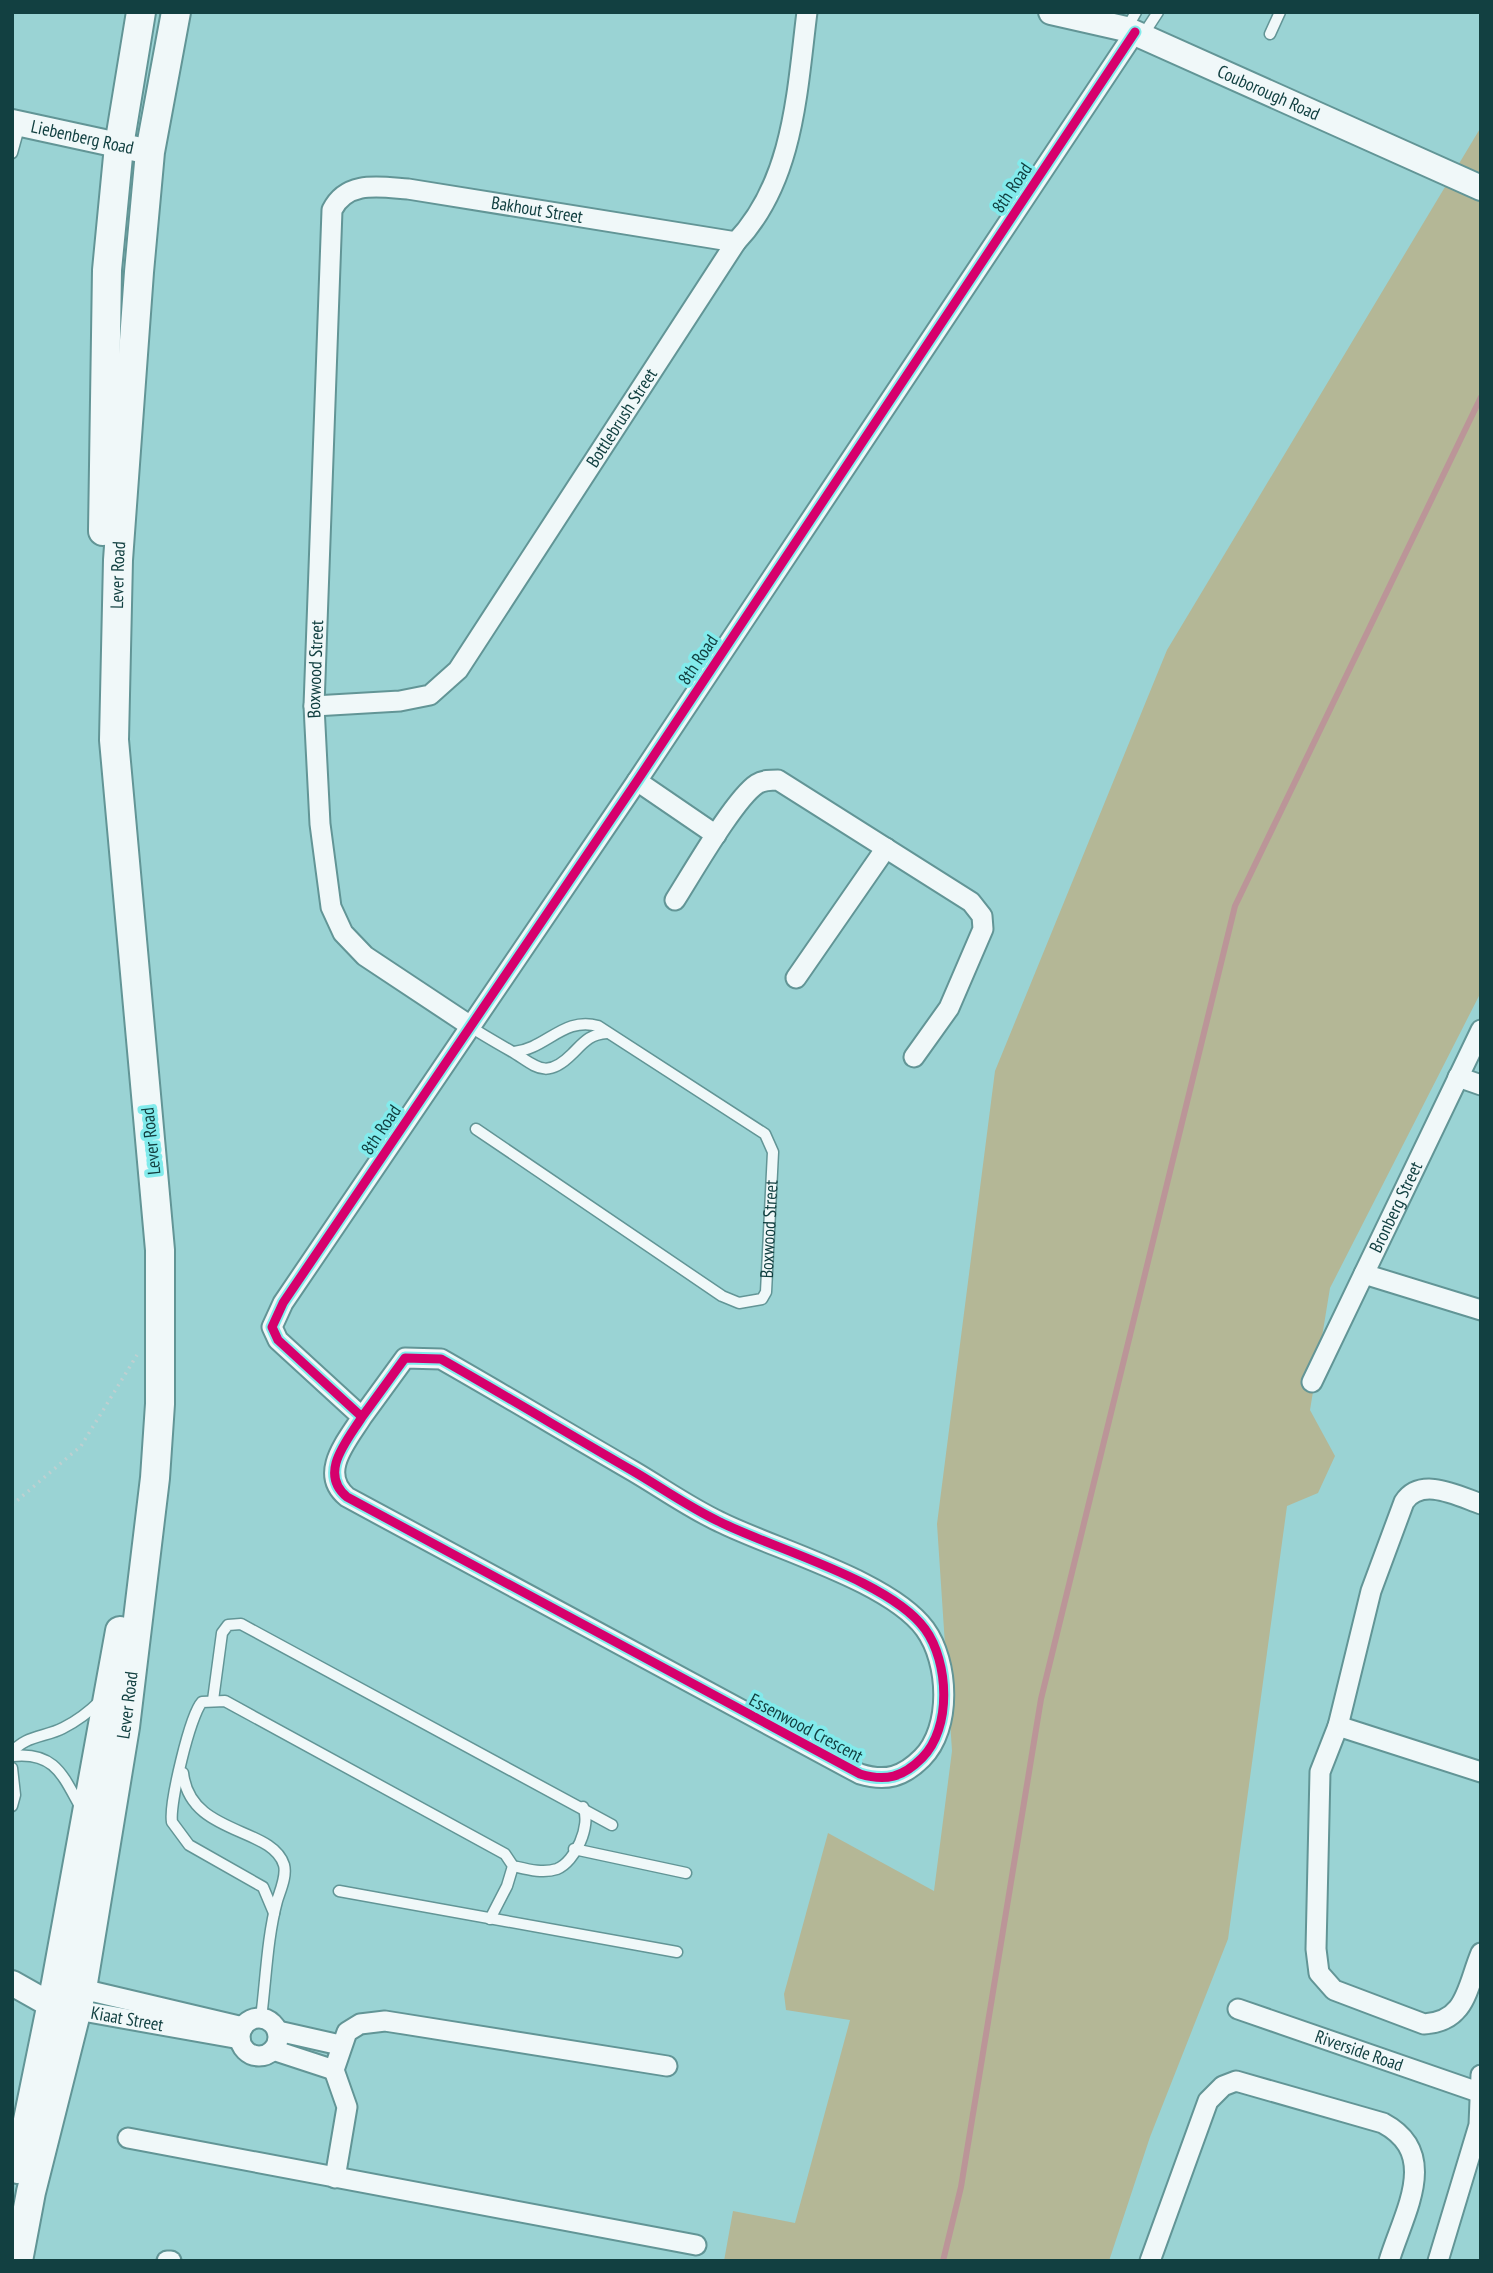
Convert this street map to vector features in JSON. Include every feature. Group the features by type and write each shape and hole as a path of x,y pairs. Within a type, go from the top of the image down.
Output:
{"main road":[{"name":"Lever Road","path":"12,2199 67,1997 85,1814 141,1521 154,1326 147,1211 111,854 104,742 106,284 119,146 141,12"},
{"name":"Lever Road","path":"18,2261 67,1997 125,1727 152,1520 160,1404 160,1250 114,740 118,560 150,152 176,12"}],"street":[{"name":"Bottlebrush Street","path":"314,706 400,701 430,695 458,670 736,242 761,209 784,158 793,117 807,12"},
{"name":"Couborough Road","path":"1051,12 1135,28 1481,188"},
{"name":"8th Road","path":"362,1417 273,1335 273,1319 469,1025 637,781 1135,28"},
{"name":"Liebenberg Road","path":"16,123 150,152"},
{"name":"Bakhout Street","path":"341,197 361,187 408,189 736,242"},
{"name":"Boxwood Street","path":"341,197 330,220 314,706 320,824 331,907 337,924 365,956 469,1025"},
{"path":"675,900 716,835 757,784 778,780 971,902 984,922 949,1008 914,1057"},
{"path":"637,781 716,835"},
{"path":"796,978 886,848"},
{"name":"Bronberg Street","path":"1312,1382 1481,1030"},
{"path":"1458,1077 1481,1084"},
{"path":"1364,1274 1481,1311"},
{"name":"Essenwood Crescent","path":"405,1358 442,1359 720,1522 885,1595 925,1629 932,1642 942,1676 943,1700 937,1739 914,1766 899,1775 886,1780 860,1774 347,1497 334,1483 333,1471 343,1447 362,1417 405,1358"},
{"path":"1481,1504 1430,1489 1414,1491 1404,1502 1371,1591 1338,1726 1320,1772 1316,1950 1319,1973 1334,1990 1424,2024 1439,2023 1451,2017 1461,2007 1481,1953"},
{"path":"1338,1726 1481,1772"},
{"name":"Kiaat Street","path":"15,1984 67,1997 248,2028"},
{"name":"Riverside Road","path":"1238,2009 1480,2087"},
{"path":"278,2031 273,2050 266,2055 249,2053 248,2028 269,2021 278,2031 340,2045"},
{"path":"335,2178 347,2107 334,2070 340,2045 353,2028 385,2021 667,2066"},
{"path":"273,2050 334,2070"},
{"path":"1150,2261 1208,2101 1223,2086 1236,2081 1383,2123 1396,2130 1410,2145 1416,2160 1414,2184 1389,2261"},
{"path":"1438,2261 1480,2124 1480,2087"},
{"path":"128,2138 696,2245"}],"lane":[{"path":"1135,28 1158,12"},
{"path":"1270,34 1280,12"},
{"path":"12,153 16,123"},
{"name":"Boxwood Street","path":"476,1129 722,1296 747,1304 762,1299 768,1277 774,1152 760,1130 598,1026 579,1023 564,1027 527,1051 514,1052"},
{"name":"Boxwood Street","path":"469,1025 514,1052 530,1066 554,1066 567,1059 591,1035 608,1032"},
{"path":"213,1700 222,1633 228,1625 241,1624 612,1825"},
{"path":"12,1755 27,1741 60,1730 79,1719 107,1693"},
{"path":"274,1913 263,1887 209,1857 179,1835 170,1812 192,1717 202,1702 225,1701 282,1730 495,1848 507,1856 513,1866 532,1870 563,1866 575,1849 587,1822 583,1807"},
{"path":"12,1755 35,1756 53,1764 85,1814"},
{"path":"12,1768 15,1795 12,1806"},
{"path":"182,1768 185,1791 193,1805 269,1848 284,1862 283,1882 248,2028"},
{"path":"575,1849 686,1873"},
{"path":"491,1919 507,1886 513,1866"},
{"path":"339,1891 677,1952"}],"path":[{"path":"12,1505 81,1446 154,1326"}],"green space":[{"path":"1481,127 1481,992 1330,1288 1310,1410 1335,1456 1318,1493 1287,1506 1228,1939 1150,2137 1109,2261 724,2261 733,2211 795,2223 850,2020 786,2010 784,1994 828,1833 934,1891 952,1751 937,1524 995,1071 1167,650"}],"waterway":[{"path":"943,2261 961,2187 1041,1699 1235,906 1481,397"}],"cycle path":[{"path":"362,1417 405,1358 441,1359 709,1516 859,1581 886,1596 925,1629 939,1659 944,1695 939,1730 932,1745 922,1758 901,1774 878,1778 860,1774 347,1497 339,1488 335,1467 343,1447 362,1417 278,1340 272,1327 283,1303 637,781 1135,32"}]}
